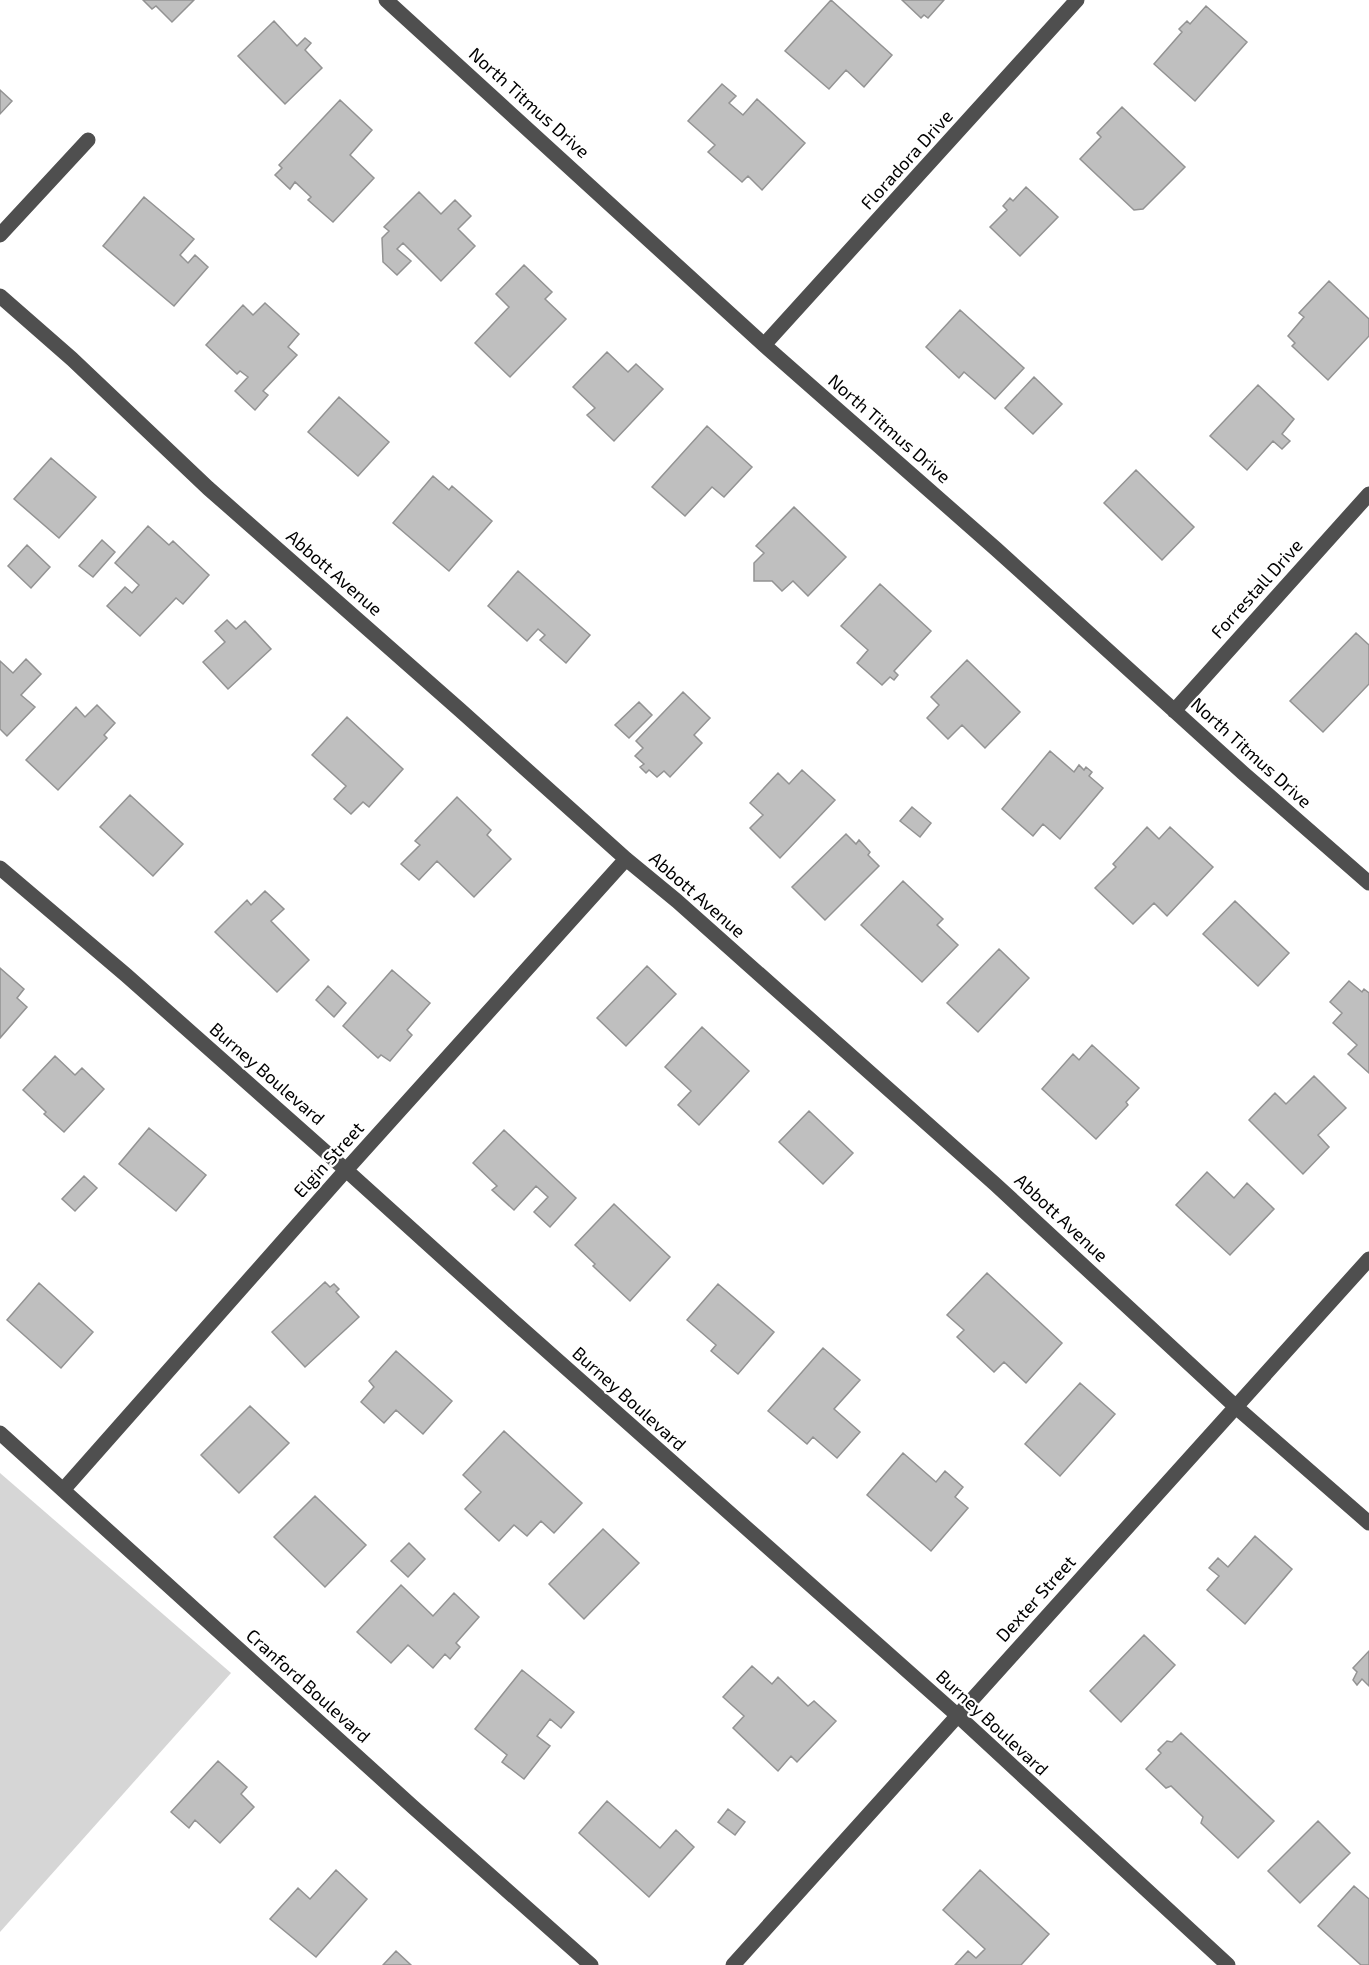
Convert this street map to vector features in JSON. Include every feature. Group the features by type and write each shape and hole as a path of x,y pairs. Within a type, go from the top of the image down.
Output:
{"street":[{"name":"North Titmus Drive","path":"386,0 764,345 1369,883"},
{"name":"Floradora Drive","path":"764,345 1077,0"},
{"path":"0,235 88,141"},
{"name":"Abbott Avenue","path":"0,296 72,359 208,488 987,1176 1236,1407 1369,1523"},
{"name":"Forrestall Drive","path":"1174,711 1369,494"},
{"name":"Elgin Street","path":"63,1490 346,1170 626,859"},
{"name":"Burney Boulevard","path":"0,868 126,975 346,1170 957,1716 1228,1965"},
{"name":"Dexter Street","path":"733,1965 1369,1259"},
{"name":"Cranford Boulevard","path":"0,1433 591,1965"}],"shaded area":[{"path":"0,1473 231,1673 0,1932"}],"building":[{"path":"143,0 194,0 172,22 156,6 152,9"},
{"path":"831,0 892,55 864,87 846,70 829,89 785,51"},
{"path":"902,0 944,0 928,18 924,15 921,18"},
{"path":"1206,6 1247,42 1195,101 1154,64 1182,32 1179,29 1187,21 1190,24"},
{"path":"274,21 297,46 305,38 311,43 305,50 322,68 285,104 238,56"},
{"path":"722,84 736,96 729,103 743,115 757,99 805,143 762,190 748,176 742,182 708,152 715,145 688,121"},
{"path":"0,90 12,101 0,114"},
{"path":"340,100 372,130 350,155 374,178 333,222 308,200 311,197 295,182 290,189 275,175 282,168 279,165"},
{"path":"1122,107 1185,167 1143,209 1134,210 1080,159 1101,137 1097,133"},
{"path":"1026,187 1058,217 1020,256 990,227 1007,210 1003,206 1010,198 1013,201"},
{"path":"419,192 441,214 455,200 471,216 458,229 475,246 441,281 403,243 397,249 411,261 397,275 383,262 382,238 389,231 384,227"},
{"path":"144,197 194,239 180,255 188,263 195,255 208,267 174,306 103,246"},
{"path":"524,265 552,292 545,299 566,319 510,377 475,343 509,307 496,294"},
{"path":"1329,281 1369,319 1369,336 1328,380 1292,346 1295,343 1288,336 1304,317 1299,313"},
{"path":"265,303 299,334 288,347 297,355 263,391 268,395 255,410 235,391 248,377 240,371 237,374 206,345 243,305 253,315"},
{"path":"960,310 1024,368 995,399 964,372 959,378 926,347"},
{"path":"607,352 628,372 636,364 663,389 614,441 587,415 595,408 573,387"},
{"path":"1034,377 1062,404 1033,434 1005,408"},
{"path":"1258,385 1294,419 1282,434 1290,441 1282,449 1273,441 1247,470 1210,436"},
{"path":"339,397 389,442 358,476 308,432"},
{"path":"707,426 752,467 724,497 712,487 685,516 652,487"},
{"path":"51,458 96,497 59,538 14,499"},
{"path":"1136,470 1194,527 1162,560 1104,503"},
{"path":"433,476 449,490 452,486 492,521 449,571 393,523"},
{"path":"794,507 846,557 808,596 793,581 782,591 772,581 754,581 754,563 764,553 756,546"},
{"path":"148,526 169,545 173,541 209,575 183,604 176,598 140,636 107,606 125,587 132,593 139,585 115,563"},
{"path":"102,540 115,552 93,577 79,566"},
{"path":"27,545 50,567 31,588 8,566"},
{"path":"518,571 590,635 566,663 540,640 545,635 538,629 527,641 488,606"},
{"path":"880,584 931,631 894,671 898,675 894,680 890,677 882,685 857,663 868,650 841,626"},
{"path":"227,620 236,629 245,621 271,649 228,689 203,662 225,642 215,631"},
{"path":"1356,633 1369,645 1369,684 1323,732 1290,701"},
{"path":"26,659 41,674 21,695 35,707 7,736 0,729 0,661 13,673"},
{"path":"967,660 1020,712 985,748 962,725 948,739 927,718 939,705 931,697"},
{"path":"683,692 710,718 694,735 702,743 670,777 664,771 657,777 649,770 646,773 640,767 644,764 635,756 643,748 636,741"},
{"path":"639,702 652,715 629,738 615,725"},
{"path":"97,705 115,723 104,735 107,738 58,790 26,760 76,707 85,717"},
{"path":"347,717 403,769 369,807 363,802 351,814 334,799 346,786 312,755"},
{"path":"1050,751 1074,772 1079,765 1084,770 1086,767 1092,772 1089,776 1103,788 1060,839 1043,824 1033,836 1002,809"},
{"path":"802,770 835,800 780,858 750,828 763,815 750,803 778,773 789,784"},
{"path":"130,795 183,844 153,876 100,827"},
{"path":"457,797 491,830 487,835 511,859 474,897 437,861 419,880 401,864 420,845 415,841"},
{"path":"912,807 931,823 920,837 900,821"},
{"path":"1147,827 1159,839 1170,827 1213,867 1167,916 1154,903 1133,924 1095,888 1116,867 1113,864"},
{"path":"846,834 856,844 859,840 870,852 868,855 879,866 825,920 792,887"},
{"path":"903,881 943,919 937,925 958,945 922,982 861,925"},
{"path":"265,891 284,909 271,921 309,960 277,992 215,932 247,900 251,905"},
{"path":"1235,901 1289,953 1258,986 1203,934"},
{"path":"999,949 1029,978 978,1032 947,1003"},
{"path":"647,966 676,994 626,1046 597,1018"},
{"path":"0,968 24,989 17,998 27,1007 0,1038"},
{"path":"392,970 430,1003 407,1030 412,1035 390,1061 381,1055 378,1058 343,1026"},
{"path":"1349,981 1362,992 1364,989 1369,993 1369,1073 1348,1054 1357,1045 1333,1023 1342,1013 1330,1002"},
{"path":"328,986 346,1003 334,1017 316,1000"},
{"path":"702,1027 749,1071 699,1125 678,1105 691,1091 665,1067"},
{"path":"1092,1045 1139,1088 1126,1102 1128,1105 1096,1139 1042,1089 1073,1054 1079,1060"},
{"path":"55,1056 75,1075 82,1068 104,1089 64,1132 23,1090"},
{"path":"1314,1076 1346,1108 1318,1135 1329,1147 1303,1174 1249,1120 1275,1093 1286,1104"},
{"path":"809,1111 853,1153 823,1184 779,1142"},
{"path":"149,1128 206,1175 176,1211 119,1164"},
{"path":"504,1130 576,1198 550,1227 534,1212 548,1197 536,1186 514,1210 492,1190 497,1186 473,1163"},
{"path":"1207,1172 1234,1198 1247,1183 1274,1209 1230,1255 1176,1205"},
{"path":"84,1176 97,1188 75,1211 62,1199"},
{"path":"614,1204 670,1257 630,1301 593,1266 595,1264 575,1245"},
{"path":"987,1273 1062,1343 1026,1383 1004,1362 994,1372 957,1337 964,1330 947,1315"},
{"path":"325,1282 330,1287 334,1284 339,1289 336,1292 359,1317 305,1367 272,1332"},
{"path":"39,1283 93,1332 61,1368 7,1320"},
{"path":"718,1284 774,1332 738,1374 711,1351 716,1345 687,1320"},
{"path":"823,1348 860,1380 834,1409 860,1432 837,1458 813,1437 807,1444 768,1411"},
{"path":"396,1351 452,1401 423,1434 396,1410 384,1423 361,1402 374,1387 369,1381"},
{"path":"1080,1383 1115,1414 1060,1476 1025,1444"},
{"path":"250,1406 289,1443 239,1493 201,1455"},
{"path":"504,1431 582,1503 554,1533 541,1521 527,1536 514,1525 499,1541 465,1509 481,1492 463,1475"},
{"path":"903,1453 936,1482 945,1471 963,1487 955,1497 968,1508 931,1551 867,1495"},
{"path":"315,1496 366,1545 325,1587 274,1537"},
{"path":"603,1529 639,1563 584,1619 549,1584"},
{"path":"1255,1536 1292,1569 1245,1624 1207,1590 1219,1576 1209,1568 1218,1558 1228,1567"},
{"path":"409,1543 425,1559 408,1577 391,1561"},
{"path":"401,1585 433,1616 454,1593 479,1617 456,1643 460,1647 450,1659 445,1654 433,1668 408,1645 391,1663 357,1632"},
{"path":"1144,1635 1175,1665 1121,1722 1090,1691"},
{"path":"1369,1651 1369,1686 1362,1679 1357,1685 1353,1680 1357,1672 1353,1668"},
{"path":"752,1666 772,1684 778,1677 808,1706 814,1701 836,1721 797,1762 791,1756 778,1771 733,1728 744,1716 723,1697"},
{"path":"522,1670 574,1712 561,1728 550,1719 537,1736 550,1746 524,1779 502,1762 507,1755 475,1729"},
{"path":"1181,1733 1274,1821 1238,1858 1201,1823 1203,1817 1171,1786 1166,1788 1146,1769 1161,1753 1158,1750 1167,1741 1172,1742"},
{"path":"218,1761 247,1787 241,1794 254,1807 220,1843 195,1820 189,1828 171,1812"},
{"path":"607,1801 660,1848 676,1830 694,1847 649,1897 579,1833"},
{"path":"728,1809 745,1822 735,1835 718,1822"},
{"path":"1318,1821 1350,1853 1300,1903 1268,1871"},
{"path":"336,1870 367,1899 316,1957 270,1919 298,1888 310,1899"},
{"path":"980,1870 1049,1934 1021,1965 955,1965 968,1951 976,1958 985,1949 943,1910"},
{"path":"1354,1886 1369,1899 1369,1965 1361,1965 1318,1926"},
{"path":"396,1951 411,1965 383,1965"}]}
